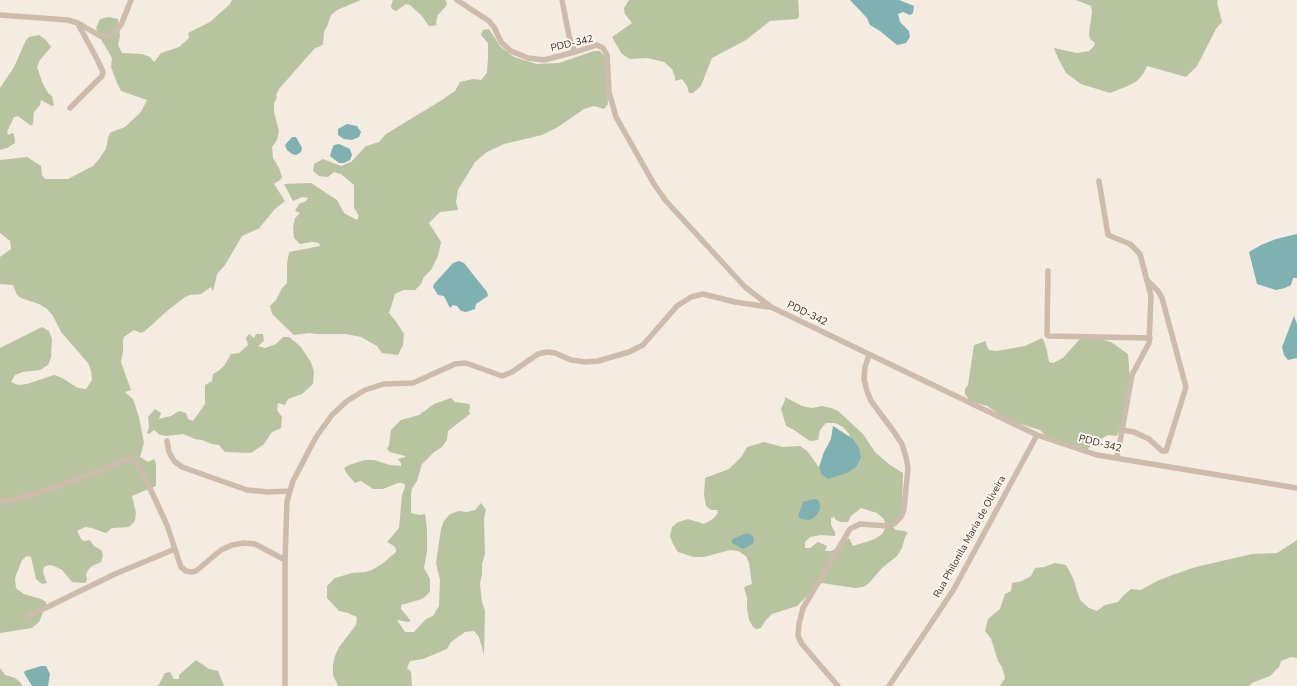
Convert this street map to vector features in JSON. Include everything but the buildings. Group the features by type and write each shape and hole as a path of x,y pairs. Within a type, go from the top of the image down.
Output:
{"street":[{"path":"0,15 68,20 78,23 100,36 106,36 114,33 121,25 131,0"},
{"name":"PDD-342","path":"457,0 489,21 494,27 501,42 511,51 528,58 544,60 597,45 603,48 607,55 609,92 616,117 654,184 666,201 745,287 771,307 1037,435 1097,455 1297,488"},
{"path":"562,0 569,36 575,52"},
{"path":"70,108 102,76 103,72 98,59 78,23"},
{"path":"1099,181 1108,235 1136,248 1140,254 1151,296 1150,338 1144,354 1132,375 1117,458"},
{"path":"1048,271 1048,336 1150,338"},
{"path":"1122,430 1134,432 1149,439 1162,451 1166,451 1186,387 1162,298 1158,291 1147,280"},
{"path":"285,686 285,560 287,501 293,481 305,457 332,415 347,401 365,390 384,384 413,383 454,364 466,363 502,376 512,372 534,357 547,352 555,353 571,360 585,362 598,361 629,352 643,345 677,306 691,297 703,294 735,302 771,307"},
{"path":"838,686 802,644 798,636 803,608 850,529 860,524 888,526 894,524 901,517 904,509 907,475 906,457 902,444 892,428 871,401 867,391 864,379 865,367 869,355"},
{"name":"Rua Philonila Maria de Oliveira","path":"889,686 954,589 1037,435"},
{"path":"167,440 169,452 174,461 182,467 247,490 268,492 290,491"},
{"path":"0,501 10,501 60,486 124,459 132,460 136,463 149,486 167,525 181,567 186,571 196,571 221,550 232,545 244,543 255,544 285,560"},
{"path":"30,616 115,574 175,549"}],"green space":[{"path":"232,0 361,0 337,10 331,15 324,32 323,44 315,48 279,89 276,95 277,98 274,103 274,112 279,131 277,140 272,147 273,158 282,177 274,184 285,201 275,209 260,228 242,236 225,265 217,274 213,291 211,287 201,294 185,297 145,331 141,333 134,330 124,337 121,362 131,390 125,392 133,399 139,417 144,443 140,457 148,462 154,459 156,463 156,486 132,496 136,513 135,521 129,527 112,528 106,533 85,527 77,531 81,539 84,541 90,540 94,546 101,550 103,555 101,562 92,566 88,570 86,574 87,580 85,583 72,582 62,570 49,565 44,567 43,572 47,583 42,584 36,579 31,557 27,556 22,560 15,578 16,588 24,594 41,599 46,602 46,605 39,622 32,628 0,633 0,348 42,327 49,331 52,339 51,357 48,365 40,370 23,372 15,375 11,382 18,385 27,384 54,375 78,388 86,389 92,380 88,363 61,332 53,316 47,309 39,304 21,298 17,295 13,285 0,284 0,257 11,249 10,241 0,233 0,160 27,157 41,166 42,175 45,179 68,179 93,166 106,149 110,133 125,127 141,112 147,100 121,91 111,67 112,58 96,28 100,19 109,17 118,19 120,36 118,45 122,53 142,54 150,57 154,62 161,53 179,47 189,38 188,33 210,22 230,4"},
{"path":"393,0 445,0 447,3 438,15 436,22 437,25 430,26 410,5 406,4 396,11 392,9 391,6"},
{"path":"629,0 798,0 799,16 797,19 770,21 746,40 712,58 701,86 693,93 689,93 687,86 682,79 675,81 672,69 664,62 647,58 630,59 622,54 612,37 632,23 625,14 624,8"},
{"path":"1076,0 1218,0 1217,2 1222,22 1216,29 1197,66 1186,77 1147,66 1137,81 1110,93 1081,84 1066,73 1054,48 1077,53 1089,51 1094,46 1095,43 1090,39 1089,34 1092,11 1091,6"},
{"path":"489,29 500,46 514,57 537,64 559,63 594,51 600,51 605,57 608,104 604,109 594,106 584,109 558,127 542,135 504,144 487,152 475,162 458,190 456,202 458,210 440,212 429,223 441,242 438,256 431,270 415,290 403,290 395,294 389,313 404,334 403,345 398,355 382,353 377,346 361,337 346,334 309,333 294,335 272,314 270,306 276,300 282,288 287,283 287,264 289,252 320,246 319,243 312,242 300,244 294,238 293,227 295,218 300,213 295,211 299,204 306,201 308,198 302,197 293,201 284,184 311,183 337,200 344,213 357,220 359,216 354,208 354,185 341,174 334,172 328,177 319,176 313,171 314,164 323,159 341,166 351,162 366,146 379,142 386,134 455,91 460,82 473,79 481,80 487,73 488,43 481,35 483,30"},
{"path":"39,35 46,40 51,47 40,60 37,67 43,84 48,93 52,96 54,105 52,106 41,100 40,105 34,112 33,123 31,126 18,116 14,117 7,132 9,135 12,133 14,134 15,143 0,150 0,88 14,67 26,40 29,37"},
{"path":"249,334 254,338 256,334 263,334 264,341 258,346 265,348 276,344 283,337 289,337 300,346 311,362 314,372 313,384 302,394 288,399 285,405 278,403 277,410 282,417 281,428 272,432 264,444 251,453 225,452 219,445 195,439 183,434 167,436 160,435 154,430 149,434 147,433 149,427 148,417 155,409 161,413 159,419 171,416 179,411 186,413 188,419 193,421 205,404 205,385 212,381 213,374 224,366 231,354 239,353 248,345 246,338"},
{"path":"1042,338 1049,362 1053,363 1063,358 1079,340 1084,338 1100,339 1111,342 1128,354 1130,379 1129,406 1117,436 1108,435 1092,444 1087,450 1052,442 1040,430 1008,420 987,406 970,401 965,394 965,389 968,385 974,345 986,341 989,350 997,351 1025,346"},
{"path":"785,397 802,406 812,408 822,406 838,411 863,434 875,452 890,465 903,473 902,512 893,527 896,530 905,531 908,533 897,556 882,568 869,583 863,587 855,588 822,583 797,606 772,614 761,628 756,629 749,620 747,598 744,588 752,584 749,563 746,556 738,551 730,550 704,557 694,557 678,552 670,536 672,527 678,522 688,519 704,524 713,519 718,513 717,510 711,510 706,506 704,495 705,478 729,469 742,456 747,447 764,442 783,447 800,446 808,452 818,466 825,472 852,452 849,434 843,427 835,423 826,423 820,430 818,440 810,441 786,426 781,409","holes":["861,508 877,513 884,519 886,527 882,534 875,539 853,546 849,538 836,549 831,551 825,551 827,546 818,542 810,548 805,548 805,542 810,537 821,535 835,536 835,532 831,525 831,518 834,517 836,520 841,522 848,522 851,516"]},
{"path":"451,398 455,402 469,404 470,414 448,431 447,440 442,447 434,452 422,464 417,481 412,488 411,496 411,513 420,515 425,514 427,551 424,568 430,579 430,591 422,599 401,605 401,609 411,621 408,622 397,620 405,632 414,632 426,619 433,616 439,606 440,580 436,563 441,529 444,521 450,514 459,511 467,512 475,510 481,503 486,510 484,519 485,554 482,564 480,584 482,602 485,611 484,655 479,637 474,631 465,632 451,642 447,649 423,659 410,661 407,668 411,672 412,686 338,686 333,675 335,656 339,647 356,625 357,617 339,611 327,598 327,586 335,578 352,573 372,570 396,552 394,546 387,542 399,528 402,495 405,487 403,483 398,483 383,489 373,489 361,481 355,483 344,468 365,460 374,460 390,465 401,466 398,459 405,456 390,452 387,449 391,430 401,420 419,415 434,404"},
{"path":"1297,540 1297,658 1291,657 1281,661 1279,667 1270,676 1252,683 1249,686 1000,686 1005,678 991,639 985,631 988,619 1000,609 1005,594 1011,591 1012,583 1022,581 1031,576 1035,568 1044,567 1055,563 1066,565 1073,578 1080,600 1089,608 1097,611 1105,605 1118,602 1131,589 1141,590 1157,581 1196,567 1252,554 1277,553"},
{"path":"196,660 209,669 218,671 224,686 158,686 165,673 170,672 174,679 179,679 179,675"},
{"path":"0,668 5,675 15,678 21,683 22,686 0,686"}],"water":[{"path":"850,0 899,0 914,6 913,13 910,15 903,12 898,14 900,22 909,31 910,37 906,43 897,45 870,25 867,18"},
{"path":"347,124 357,126 361,132 359,137 352,140 344,139 338,135 338,129"},
{"path":"292,137 296,137 302,148 301,152 296,155 287,150 285,145"},
{"path":"339,144 350,149 352,155 350,160 344,163 339,163 330,156 334,145"},
{"path":"1297,234 1297,278 1293,278 1291,285 1276,290 1257,284 1249,252 1276,239"},
{"path":"459,261 464,263 487,292 488,296 476,304 475,309 466,312 461,311 457,306 453,305 450,308 444,296 438,295 433,287 453,263"},
{"path":"1294,316 1297,324 1297,358 1288,360 1284,355 1282,347"},
{"path":"833,426 853,439 859,448 861,458 856,467 847,473 828,479 822,475 819,467 824,452 831,439"},
{"path":"814,499 818,500 820,504 818,513 814,518 808,520 801,519 798,516 803,502"},
{"path":"747,533 752,535 754,540 753,544 743,549 732,543 734,538"},
{"path":"46,666 50,674 48,686 32,686 24,673 25,671"}]}
